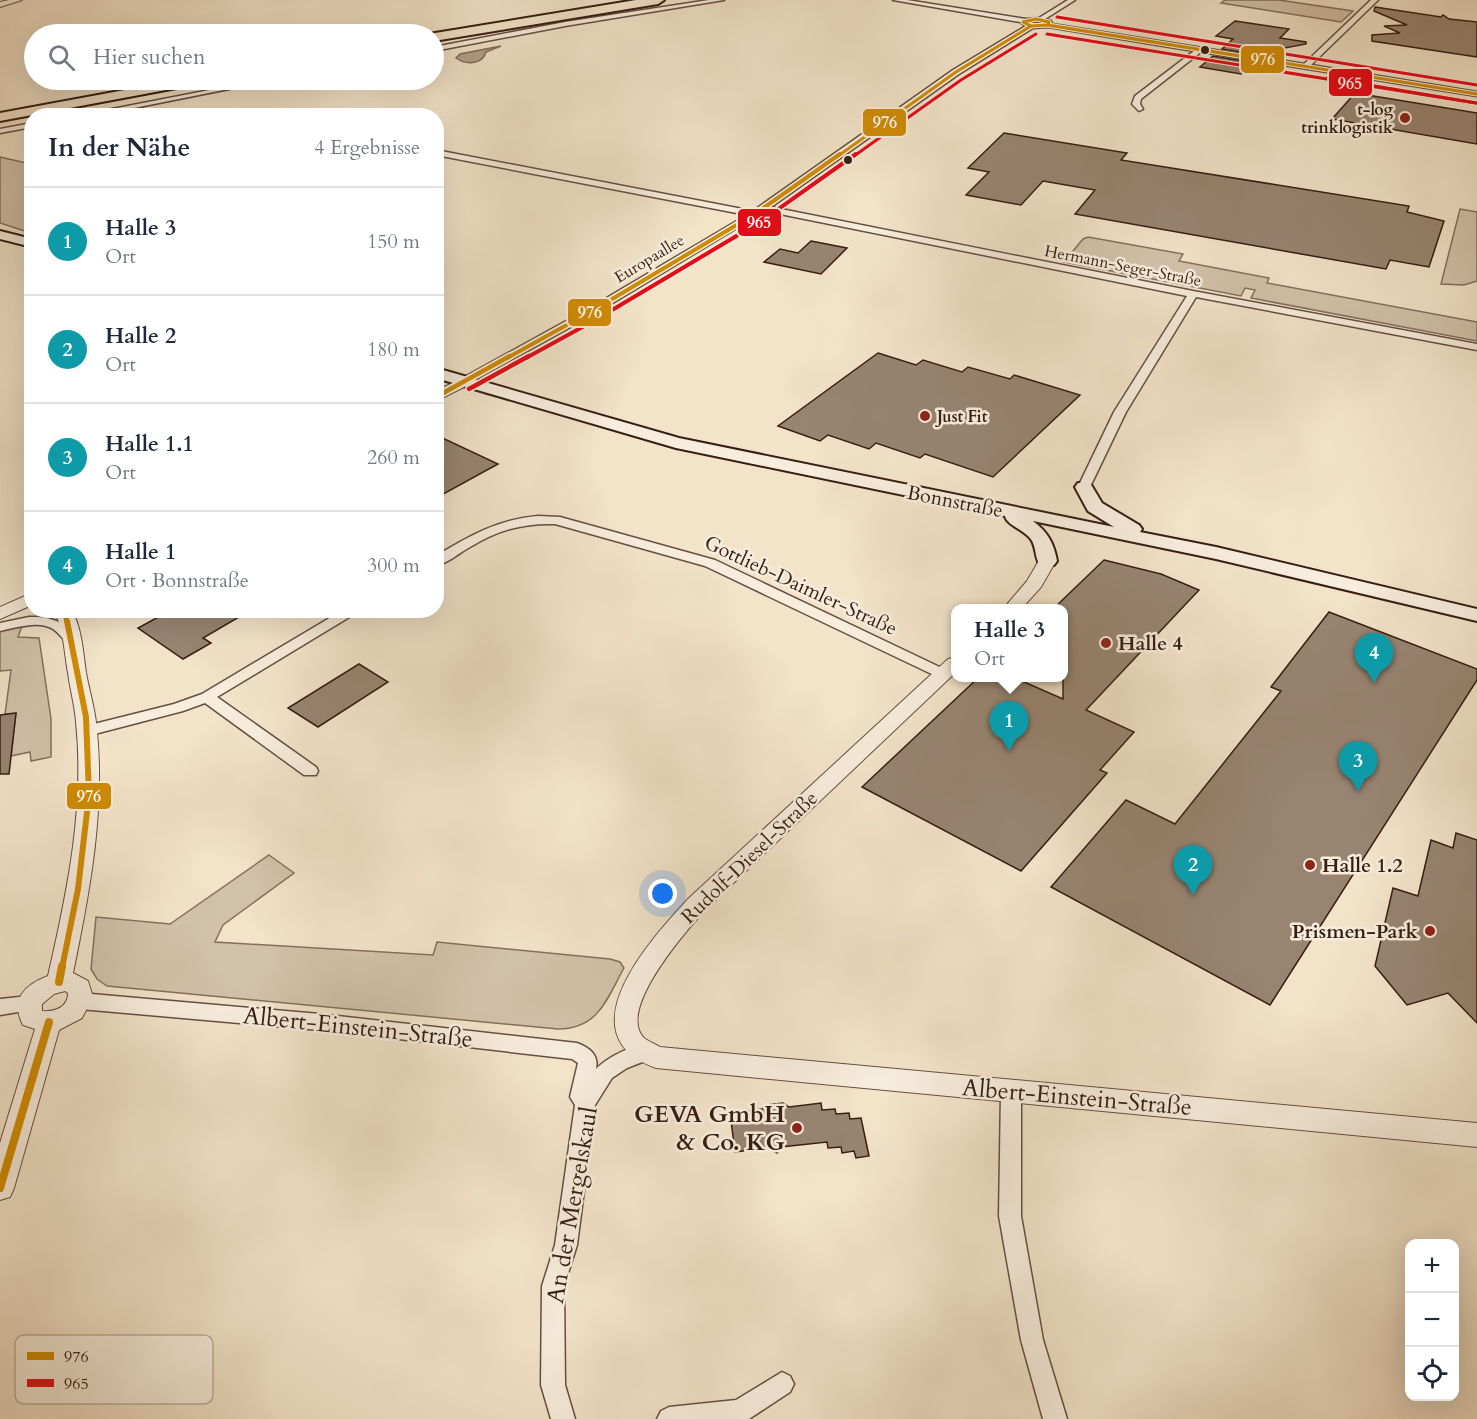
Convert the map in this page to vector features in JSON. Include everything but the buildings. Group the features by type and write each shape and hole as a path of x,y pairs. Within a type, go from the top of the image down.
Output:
{"highway":[{"path":"444,29 624,0"},
{"path":"444,35 658,0"},
{"path":"0,110 109,90"},
{"path":"48,108 144,90"},
{"path":"0,117 24,113"}],"main road":[{"path":"0,235 24,241"},
{"name":"Bonnstraße","path":"444,375 676,443 1287,568 1477,615"},
{"path":"1052,520 1068,511 1084,487 1095,507 1152,540"},
{"path":"998,509 1038,534 1046,545 1047,561"},
{"path":"1047,561 1058,550 1066,534 1081,526"}],"street":[{"path":"0,4 18,0"},
{"path":"444,47 565,24 721,0"},
{"path":"896,0 1024,21 1041,20 1072,0"},
{"path":"1306,66 1375,0"},
{"name":"Europaallee","path":"1041,20 1049,22 1048,25"},
{"path":"1024,21 1023,23 1031,26"},
{"name":"Europaallee","path":"465,381 592,311 759,211 957,72 1031,26 1048,25 1477,94"},
{"path":"1139,109 1136,104 1138,98 1200,49"},
{"path":"121,108 217,90"},
{"path":"0,131 24,126"},
{"path":"444,153 759,211"},
{"name":"Hermann-Seger-Straße","path":"759,211 1477,348"},
{"path":"1084,487 1097,455 1131,393 1193,294"},
{"path":"444,393 465,381"},
{"name":"Gottlieb-Daimler-Straße","path":"444,557 492,529 512,521 535,518 556,520 710,563 949,668"},
{"path":"1017,604 1035,583 1047,561"},
{"path":"0,614 24,602"},
{"path":"59,982 80,885 86,831 87,731 72,640 65,618"},
{"path":"87,731 178,708 207,697 340,618"},
{"path":"0,627 24,622 43,622 58,626 72,640"},
{"name":"Rudolf-Diesel-Straße","path":"643,1053 626,1034 626,1019 646,964 661,944 697,904 949,668"},
{"path":"207,697 310,771"},
{"path":"68,981 80,988 80,1001 65,1017 49,1022 32,1018 29,1009 29,1004 37,992 59,982 68,981"},
{"name":"Albert-Einstein-Straße","path":"80,1001 320,1022 577,1051 588,1060 580,1097 585,1102"},
{"path":"0,1007 29,1004"},
{"path":"0,1188 49,1022"},
{"name":"Albert-Einstein-Straße","path":"643,1053 676,1059 1011,1092 1477,1135"},
{"name":"An der Mergelskaul","path":"563,1419 553,1385 553,1286 566,1245 585,1102 592,1095 606,1071 643,1053"},
{"path":"1011,1092 1010,1216 1032,1340 1055,1419"},
{"path":"669,1419 740,1410 782,1384"}],"shaded area":[{"path":"1225,0 1279,0 1353,11 1341,22 1221,3"},
{"path":"501,46 486,52 477,61 469,63 456,58 460,54"},
{"path":"0,157 24,162 24,231 0,223"},
{"path":"1460,209 1477,212 1477,281 1464,285 1441,284"},
{"path":"1088,237 1183,254 1179,261 1269,278 1267,283 1477,322 1477,341 1251,298 1255,290 1245,288 1241,296 1064,262 1083,239"},
{"path":"22,626 18,637 39,638 51,719 51,757 31,761 30,752 11,756 16,713 5,714 11,670 0,671 0,629"},
{"path":"269,855 294,873 223,925 215,942 433,955 437,942 610,959 620,962 624,968 600,1010 592,1018 572,1028 558,1029 107,986 97,979 91,969 96,917 170,924"}],"transit line":[{"name":"965","path":"1057,17 1477,85"},
{"name":"976","path":"1036,19 1049,22 1048,25 1031,26 1023,22 1036,19"},
{"name":"976","path":"1048,25 1477,94 1053,26 1048,25"},
{"name":"976","path":"444,393 592,311 755,214 956,72 1031,26"},
{"name":"965","path":"469,389 597,319 760,222 961,80 1036,34"},
{"name":"965","path":"1047,34 1476,103"},
{"name":"965","path":"1327,78 1476,103"},
{"name":"976","path":"59,982 78,889 89,795 86,717 71,633 66,618"},
{"name":"976","path":"0,1188 49,1022"}],"place":[{"name":"t-log trinklogistik","path":"1405,118"},
{"name":"Just Fit","path":"925,416"},
{"name":"Halle 4","path":"1106,643"},
{"name":"Halle 1","path":"1374,683"},
{"name":"Halle 3","path":"1009,751"},
{"name":"Halle 1.1","path":"1358,791"},
{"name":"Halle 1.2","path":"1310,865"},
{"name":"Halle 2","path":"1193,895"},
{"name":"Prismen-Park","path":"1430,931"},
{"name":"GEVA GmbH & Co. KG","path":"797,1128"}]}
